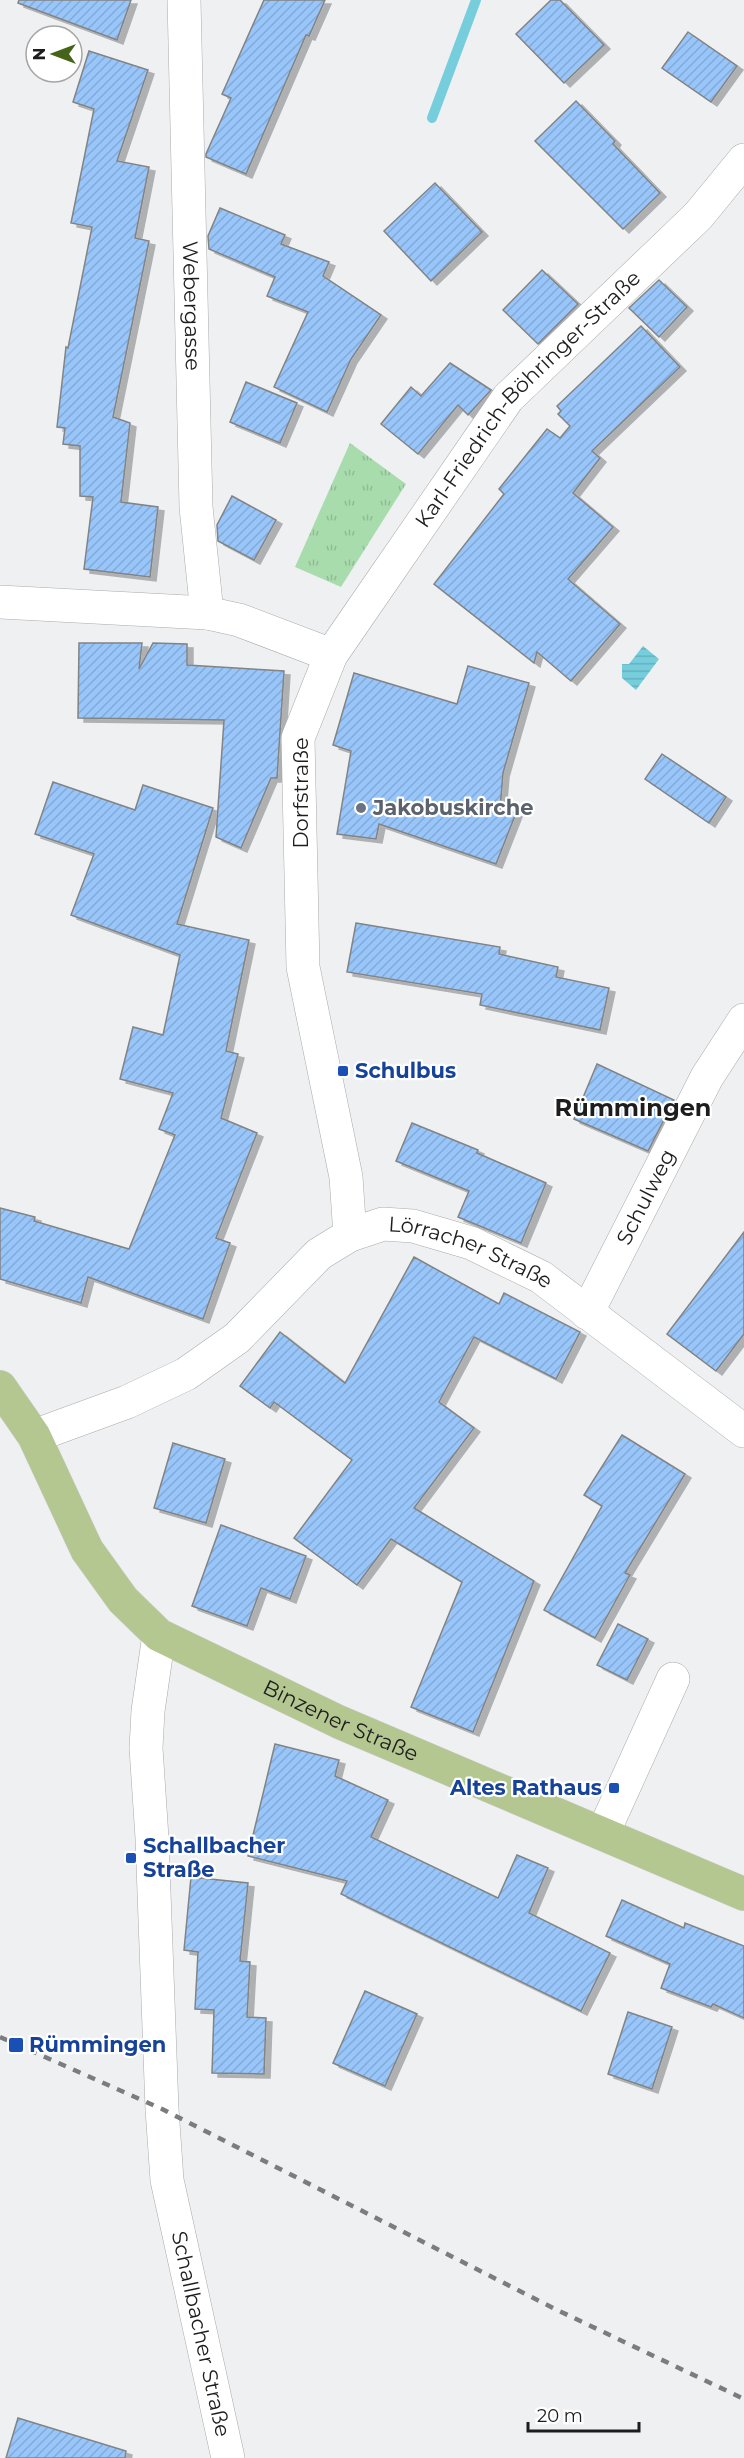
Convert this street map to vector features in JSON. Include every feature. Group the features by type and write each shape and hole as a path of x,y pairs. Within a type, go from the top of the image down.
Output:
{"main road":[{"name":"Binzener Straße","path":"0,1387 34,1436 87,1550 123,1600 159,1635 339,1722 744,1894"}],"street":[{"name":"Webergasse","path":"184,0 196,507 207,613"},
{"name":"Karl-Friedrich-Böhringer-Straße","path":"331,655 508,398 698,216 744,160"},
{"path":"0,602 207,613 239,620 331,655"},
{"name":"Dorfstraße","path":"331,655 298,738 303,967 346,1177 351,1235"},
{"name":"Schulweg","path":"587,1313 706,1077 744,1020"},
{"name":"Lörracher Straße","path":"34,1436 127,1401 186,1374 237,1338 320,1254 351,1235 383,1224 413,1226 471,1244 541,1277 744,1431"},
{"name":"Schallbacher Straße","path":"159,1635 148,1711 146,1748 153,1850 162,2109 167,2180 228,2458"},
{"path":"603,1833 673,1679"}],"green space":[{"path":"350,443 406,484 341,587 295,567"}],"water":[{"path":"643,646 659,659 636,690 622,678 622,664 629,664"}],"building":[{"path":"19,0 131,0 117,40 84,28 84,24 74,24 18,3"},
{"path":"264,0 325,0 309,36 306,35 246,174 206,157 206,154 231,98 222,94"},
{"path":"551,0 560,0 604,45 564,83 516,34"},
{"path":"688,32 737,66 711,102 662,68"},
{"path":"89,51 148,70 117,161 149,167 135,238 149,241 113,417 130,423 121,502 158,507 150,577 84,569 93,497 80,496 80,446 63,444 65,428 57,427 66,347 68,348 92,227 71,223 94,109 73,102 79,84 84,84 84,67"},
{"path":"576,101 615,141 613,144 660,193 623,229 535,141"},
{"path":"435,183 482,232 431,281 384,231"},
{"path":"220,208 285,235 281,244 329,262 323,276 381,315 351,359 327,412 274,387 308,312 267,296 275,277 209,249 208,236"},
{"path":"542,270 578,304 538,344 503,310"},
{"path":"659,280 687,307 659,337 629,308"},
{"path":"641,326 680,367 592,451 600,458 573,493 613,527 568,579 620,624 571,681 537,652 534,663 434,584 504,494 499,489 547,429 560,438 570,426 558,414 561,411 557,406"},
{"path":"450,363 491,390 468,415 458,405 418,454 381,424 411,387 421,396"},
{"path":"246,382 297,403 280,443 230,422"},
{"path":"232,496 276,520 254,560 218,541 217,525"},
{"path":"79,643 142,643 139,669 153,643 187,644 187,665 284,671 277,778 271,778 241,848 216,837 224,720 78,718"},
{"path":"468,666 529,683 503,773 500,809 516,813 496,864 379,824 376,839 337,834 351,751 333,745 354,673 457,704"},
{"path":"662,754 726,797 709,823 645,779"},
{"path":"53,782 135,810 143,785 213,808 177,924 249,940 226,1051 238,1054 221,1118 257,1133 216,1238 230,1243 203,1319 88,1277 81,1303 0,1279 0,1208 35,1217 34,1221 129,1249 175,1135 159,1129 173,1093 120,1079 133,1027 163,1035 180,955 71,915 94,854 35,834"},
{"path":"356,923 500,947 499,954 558,967 556,977 609,988 600,1030 480,1005 482,994 347,972"},
{"path":"597,1064 674,1100 648,1151 574,1119"},
{"path":"412,1123 478,1150 477,1153 546,1183 521,1243 458,1217 469,1191 396,1161"},
{"path":"744,1232 744,1334 716,1371 667,1334"},
{"path":"414,1257 499,1304 504,1293 580,1332 556,1379 474,1337 439,1402 474,1428 414,1508 534,1581 473,1732 411,1707 462,1582 391,1539 357,1585 294,1538 352,1460 274,1402 270,1408 240,1386 280,1332 345,1383"},
{"path":"622,1435 685,1474 625,1573 630,1575 595,1638 544,1610 602,1506 584,1495"},
{"path":"173,1443 225,1459 206,1523 154,1508"},
{"path":"221,1525 306,1556 290,1599 261,1588 247,1626 192,1606"},
{"path":"618,1624 648,1639 627,1680 597,1665"},
{"path":"275,1744 339,1760 335,1776 388,1800 371,1837 498,1898 517,1855 548,1868 529,1913 610,1953 581,2011 341,1894 347,1881 248,1856"},
{"path":"191,1877 248,1883 240,1961 250,1962 247,2017 266,2018 264,2074 212,2073 214,2010 195,2009 198,1952 184,1950"},
{"path":"622,1900 684,1928 685,1923 744,1946 744,2018 713,2004 711,2007 661,1988 670,1964 606,1936"},
{"path":"365,1991 417,2014 385,2086 333,2063"},
{"path":"628,2012 672,2027 652,2089 608,2074"},
{"path":"18,2418 126,2451 125,2458 6,2458"}],"waterway":[{"path":"432,118 476,0"}],"railway":[{"path":"0,2037 162,2109 553,2308 744,2399"}],"place":[{"name":"Jakobuskirche","path":"361,808"},
{"name":"Schulbus","path":"343,1071"},
{"name":"Altes Rathaus","path":"614,1788"},
{"name":"Schallbacher Straße","path":"131,1858"},
{"name":"Rümmingen","path":"16,2045"}],"district":[{"name":"Rümmingen","path":"633,1108"}]}
